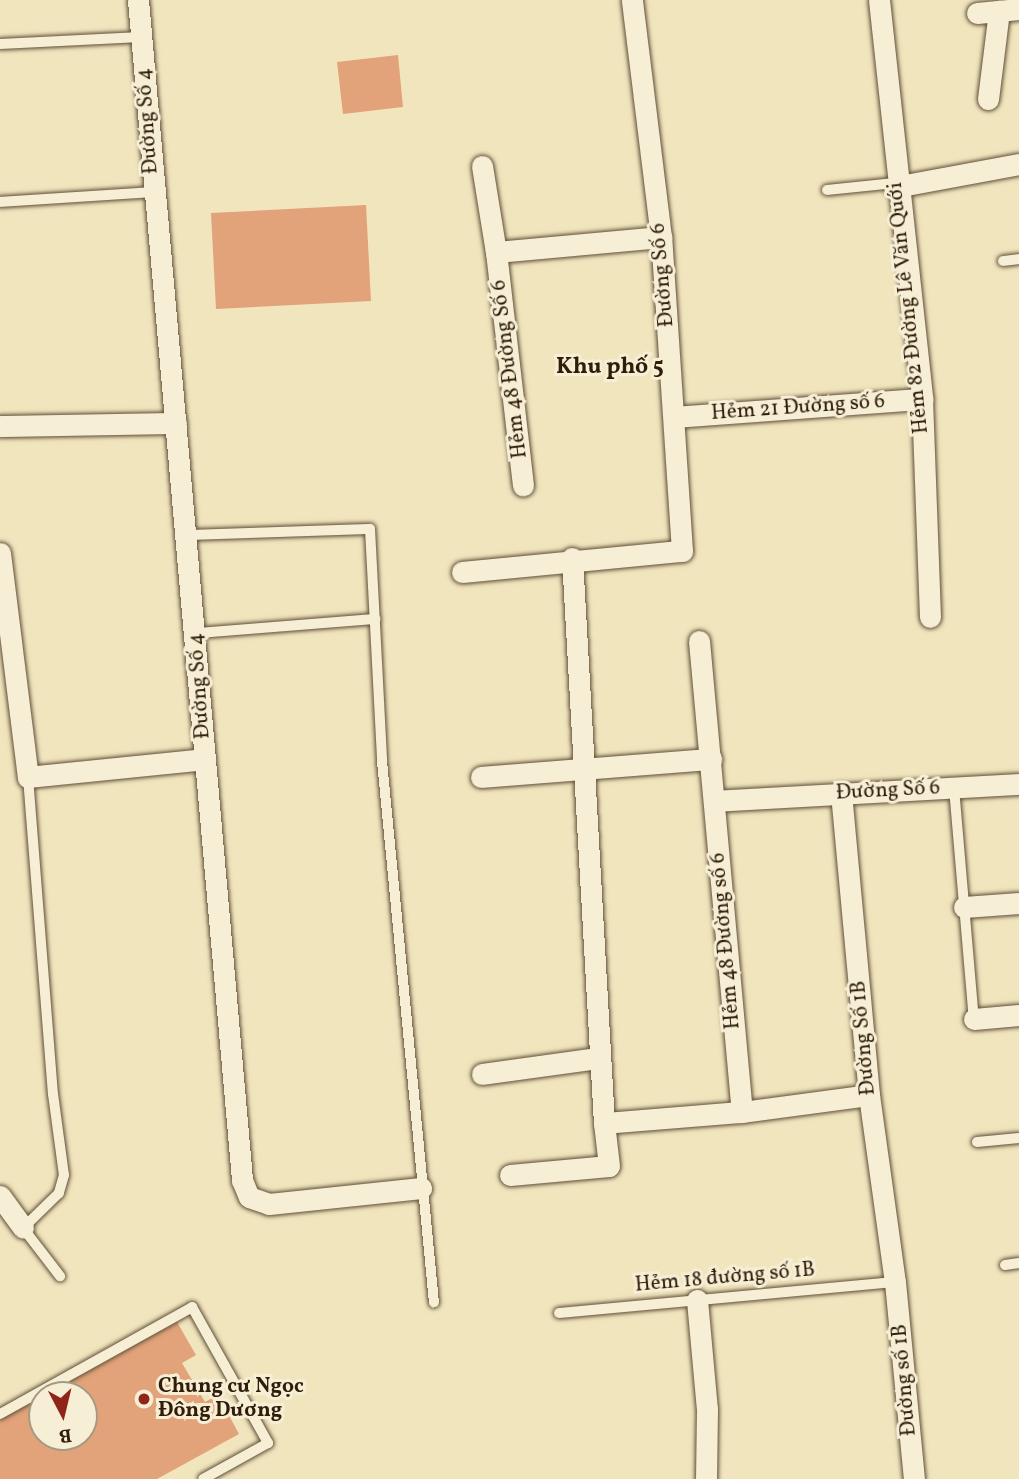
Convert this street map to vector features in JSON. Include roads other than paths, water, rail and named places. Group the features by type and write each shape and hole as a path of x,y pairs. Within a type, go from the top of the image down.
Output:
{"street":[{"name":"Đường Số 4","path":"138,0 153,192 197,633 205,759 242,1180 249,1197 270,1204 421,1188"},
{"name":"Đường Số 6","path":"572,558 682,551 661,237 632,0"},
{"name":"Hẻm 82 Đường Lê Văn Quới","path":"879,0 895,185 922,398 930,617"},
{"path":"977,13 1009,10 988,99"},
{"path":"895,185 1019,164"},
{"name":"Hẻm 48 Đường Số 6","path":"481,166 496,252 523,485"},
{"name":"Hẻm 48 Đường Số 6","path":"496,252 661,237"},
{"name":"Hẻm 21 Đường số 6","path":"674,417 922,398"},
{"path":"0,426 176,423"},
{"path":"0,553 28,777 205,759"},
{"path":"462,572 572,558 598,1058 609,1166 510,1175"},
{"name":"Hẻm 48 Đường số 6","path":"699,641 742,1112"},
{"path":"481,777 711,759"},
{"name":"Đường Số 6","path":"714,801 1019,784"},
{"name":"Đường Số 1B","path":"842,793 869,1095 895,1282"},
{"path":"964,907 1019,903"},
{"path":"974,1019 1019,1015"},
{"path":"482,1074 598,1058"},
{"path":"604,1124 742,1112 869,1095"},
{"path":"0,1196 23,1228"},
{"name":"Đường số 1B","path":"895,1282 914,1479"},
{"path":"697,1300 707,1409 706,1479"}],"lane":[{"path":"0,44 141,37"},
{"path":"827,190 895,185"},
{"path":"0,202 153,192"},
{"path":"1003,261 1019,259"},
{"path":"187,535 370,529 382,761 434,1303"},
{"path":"197,633 375,619"},
{"path":"28,777 64,1175 59,1193 23,1228 60,1276"},
{"path":"954,788 974,1019"},
{"path":"976,1142 1019,1138"},
{"path":"1004,1265 1019,1263"},
{"name":"Hẻm 18 đường số 1B","path":"559,1313 895,1282"},
{"path":"0,1414 192,1307 268,1443 203,1479"}],"place":[{"name":"Chung cư Ngọc Đông Dương","path":"144,1399"}],"district":[{"name":"Khu phố 5","path":"610,367"}]}
